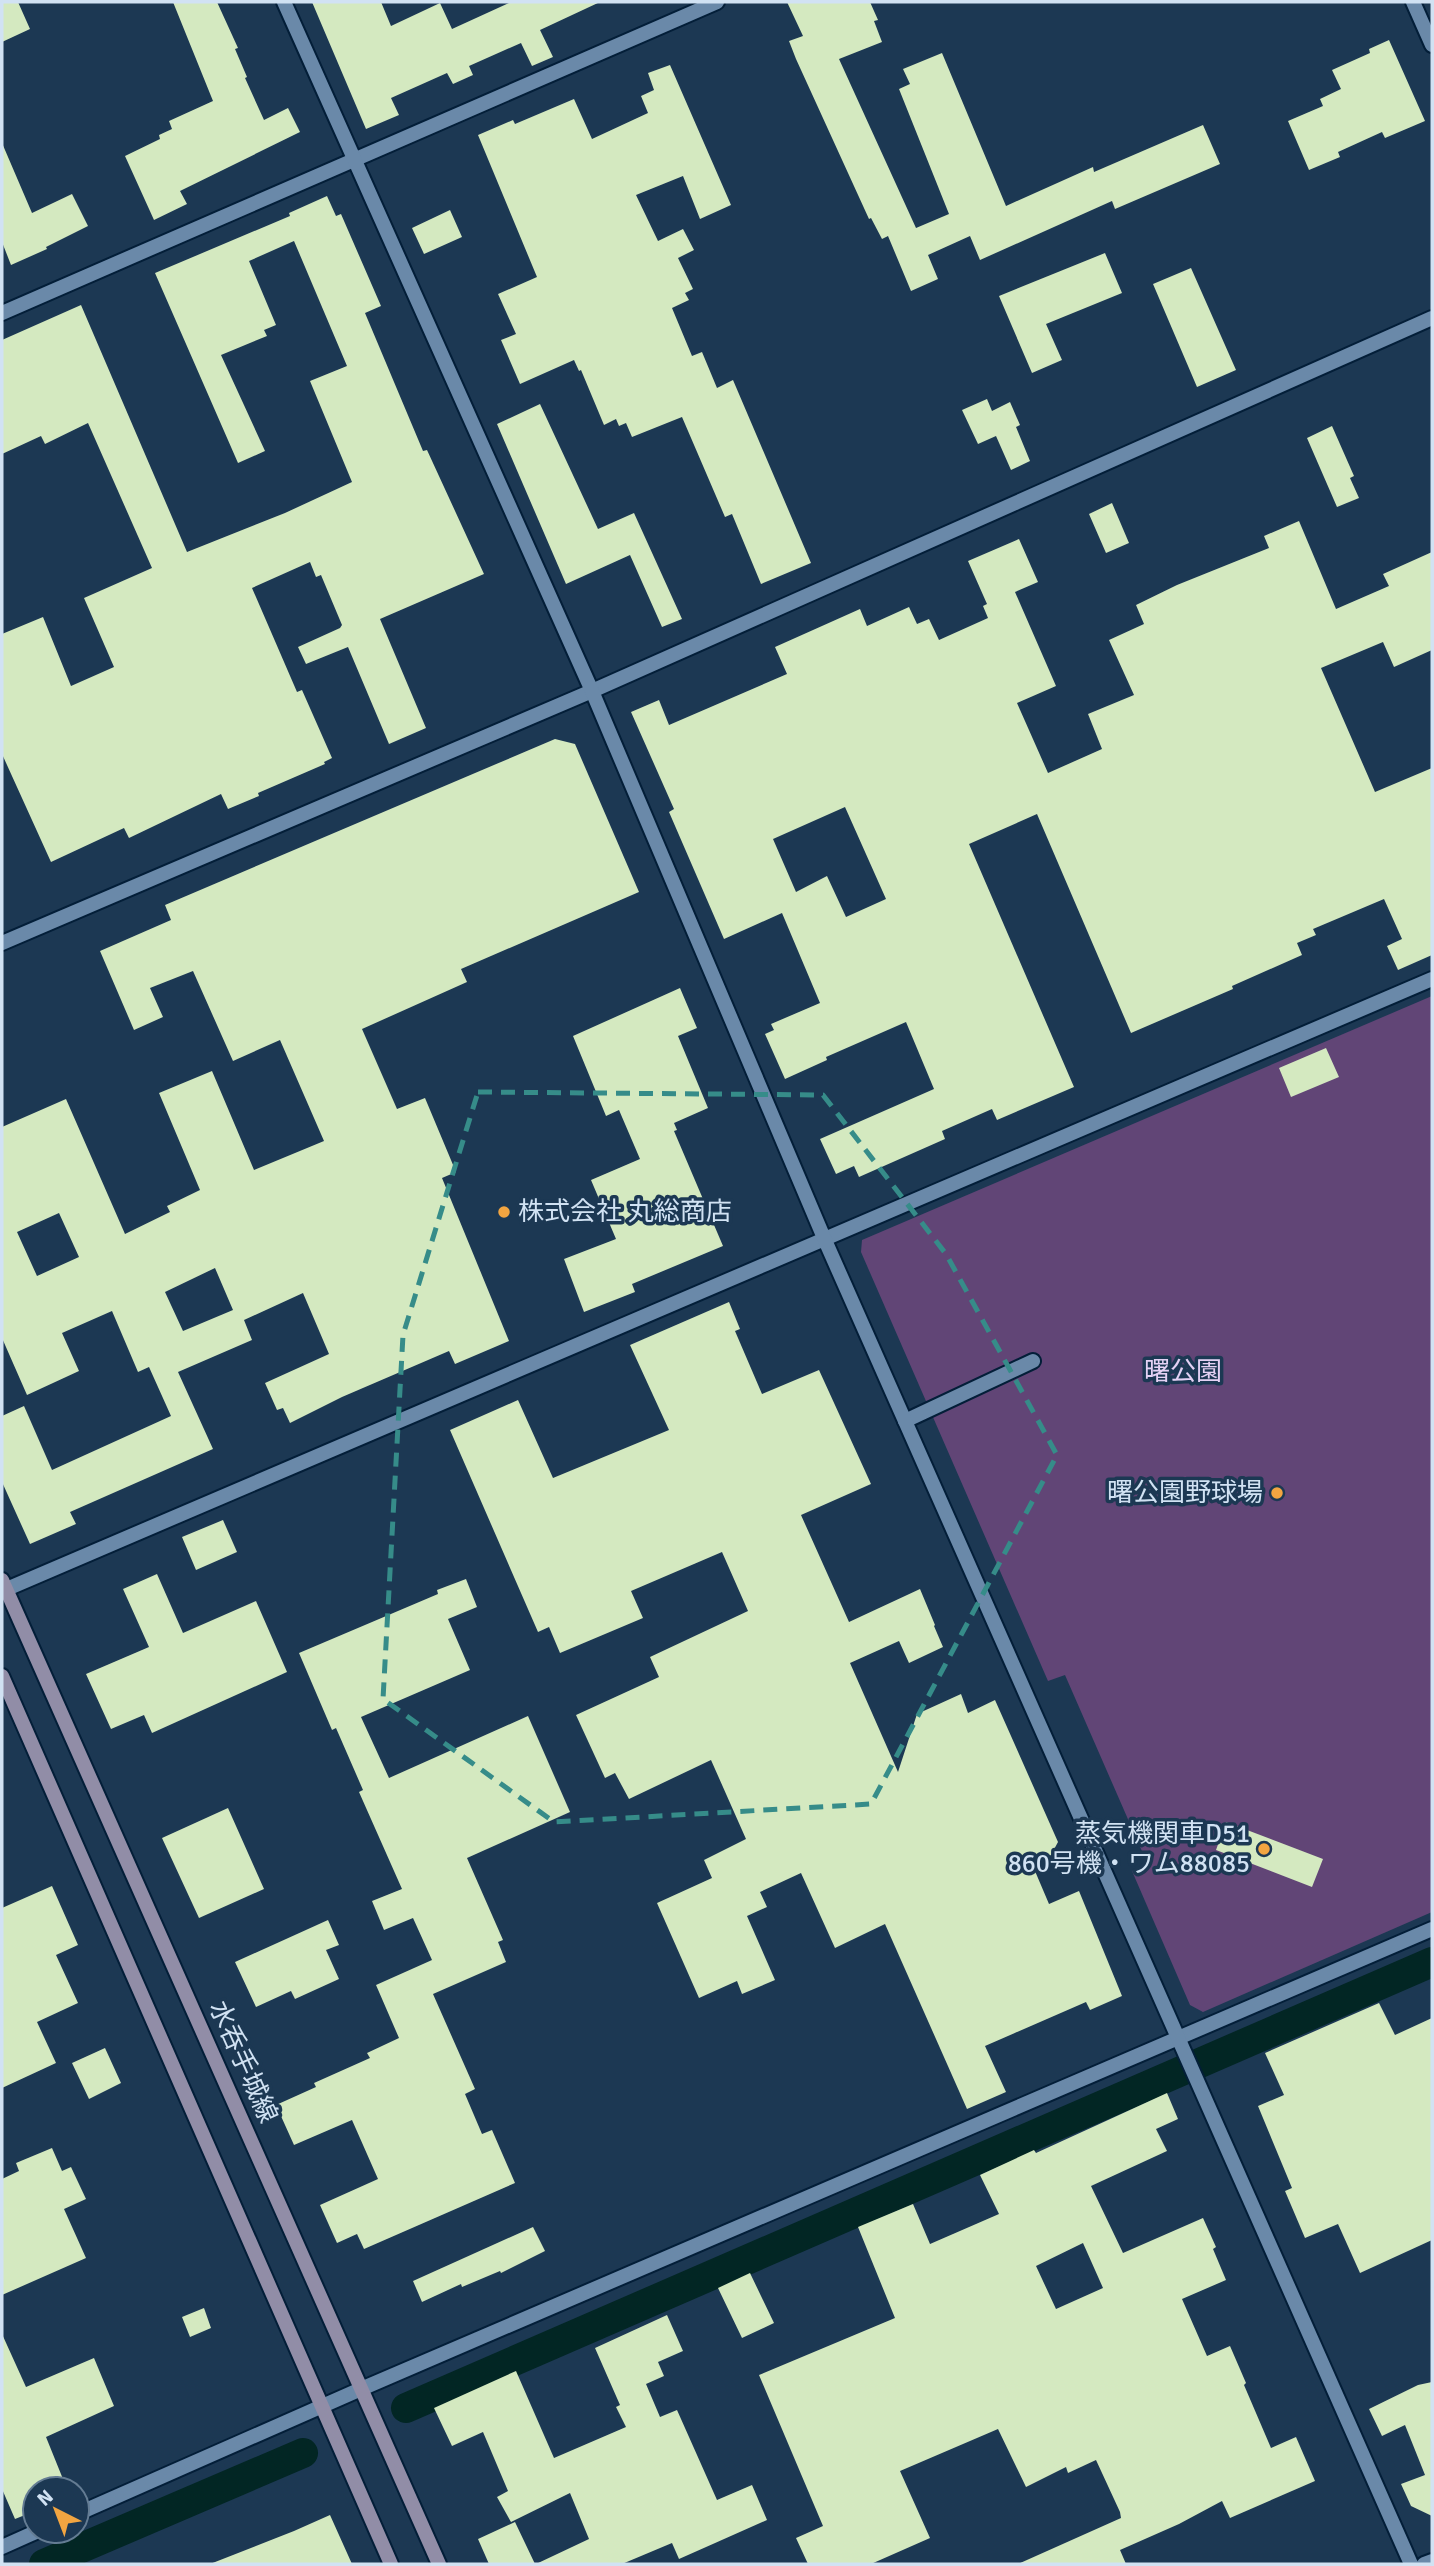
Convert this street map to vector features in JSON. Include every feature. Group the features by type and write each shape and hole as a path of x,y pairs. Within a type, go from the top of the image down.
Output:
{"main road":[{"name":"水呑手城線","path":"3,1587 439,2564"},
{"path":"2,1676 391,2564"}],"street":[{"path":"284,2 592,691 824,1238 1411,2564"},
{"path":"2,313 717,2"},
{"path":"1413,2 1432,46"},
{"path":"2,943 592,691 1432,318"},
{"path":"3,1587 1432,979"},
{"path":"905,1421 1032,1361"},
{"path":"91,2508 361,2389 1432,1929"},
{"path":"2,2547 21,2539"},
{"path":"1424,2564 1432,2561"}],"highlighted area":[{"path":"478,1092 823,1095 946,1254 1057,1455 871,1804 554,1822 383,1699 403,1335"}],"green space":[{"name":"曙公園","path":"1432,996 1432,1912 1203,2012 1190,2005 1132,1871 1148,1865 1065,1675 1048,1681 861,1252 862,1240"}],"building":[{"path":"2,2 18,2 30,29 2,42"},
{"path":"173,2 217,2 238,48 235,49 247,77 245,78 264,120 288,108 300,132 180,191 187,204 154,220 125,156 160,139 159,135 172,129 169,121 213,101"},
{"path":"312,2 381,2 391,26 440,3 452,29 511,2 600,2 540,30 553,57 532,66 521,43 469,66 473,75 453,84 447,73 391,98 399,115 366,129"},
{"path":"787,2 870,2 878,20 874,21 882,42 839,59 916,228 949,214 899,89 910,84 903,69 942,53 1006,206 1093,167 1094,172 1203,125 1220,164 1115,209 1112,201 980,260 970,236 928,255 938,279 911,291 888,236 882,239 871,218 869,219 796,59 789,41 803,36"},
{"path":"1389,40 1425,121 1385,138 1382,132 1338,152 1340,157 1309,170 1288,121 1323,106 1320,99 1341,89 1332,70 1370,53 1369,49"},
{"path":"670,65 731,205 700,219 683,176 636,195 658,241 683,229 694,250 678,258 693,289 685,293 689,300 672,308 692,356 702,352 717,388 733,380 811,563 761,584 732,514 725,517 682,417 632,437 626,423 619,426 616,419 604,425 581,370 579,371 574,360 520,384 501,340 516,334 498,294 537,277 478,135 513,120 515,124 574,99 592,139 648,113 641,96 654,90 648,73"},
{"path":"2,143 32,213 72,194 88,226 11,265 2,242"},
{"path":"327,196 336,216 341,214 381,306 365,313 423,451 427,450 484,574 380,619 426,728 389,744 348,647 306,664 298,647 342,625 321,575 316,577 310,562 252,588 297,692 302,690 332,758 324,762 325,764 228,809 221,794 129,838 124,828 51,862 2,754 2,634 43,617 71,686 114,667 84,598 152,568 88,423 45,444 41,436 2,454 2,340 81,305 187,552 285,513 352,482 310,381 347,366 294,241 249,261 276,325 264,330 267,336 221,355 265,451 238,463 155,273 290,216 289,213"},
{"path":"450,210 462,237 424,254 412,228"},
{"path":"1105,253 1122,293 1046,324 1062,360 1032,373 999,296"},
{"path":"1191,268 1236,370 1197,387 1153,284"},
{"path":"987,399 992,411 1010,402 1020,425 1016,427 1030,461 1011,470 996,436 978,444 962,410"},
{"path":"540,404 598,529 634,513 682,619 662,627 630,555 566,584 497,424"},
{"path":"1332,426 1354,476 1350,478 1359,498 1337,507 1307,438"},
{"path":"1112,503 1129,543 1106,553 1089,514"},
{"path":"1299,521 1336,609 1389,586 1383,574 1432,552 1432,650 1394,667 1383,642 1321,668 1375,792 1432,768 1432,955 1398,970 1387,946 1402,939 1384,899 1313,929 1316,935 1297,943 1302,955 1232,986 1233,989 1131,1033 1037,814 969,844 1074,1087 997,1120 992,1109 942,1131 945,1139 859,1177 854,1166 836,1174 820,1139 934,1089 906,1022 826,1057 827,1060 785,1079 765,1034 774,1030 771,1024 820,1003 782,913 724,939 669,812 674,809 631,712 659,700 669,725 787,674 775,647 860,609 867,626 909,607 917,624 929,619 939,640 988,618 983,606 987,604 968,561 1019,539 1038,582 1015,592 1056,686 1017,703 1048,773 1102,749 1088,714 1134,695 1109,640 1144,624 1136,605 1177,585 1269,548 1264,536","holes":["845,807 886,899 846,917 827,876 796,892 773,839"]},
{"path":"555,739 575,744 639,892 461,969 467,982 362,1029 397,1109 425,1098 456,1172 442,1178 509,1341 455,1364 449,1351 342,1397 290,1423 283,1408 277,1410 265,1383 329,1354 303,1293 244,1320 252,1340 178,1372 213,1449 70,1512 76,1524 30,1544 2,1482 2,1416 24,1406 52,1470 171,1416 149,1367 138,1372 112,1311 62,1333 79,1371 27,1395 2,1338 2,1127 66,1099 125,1234 170,1212 167,1206 200,1190 159,1093 212,1071 254,1170 324,1141 280,1040 233,1061 193,971 150,988 163,1017 134,1030 100,951 171,920 165,905","holes":["59,1213 79,1257 37,1276 17,1232","215,1268 233,1310 183,1331 165,1292"]},
{"path":"680,988 697,1028 678,1036 708,1108 674,1123 677,1130 674,1131 723,1246 632,1284 635,1292 584,1312 564,1259 616,1239 591,1180 640,1159 619,1110 606,1116 573,1036"},
{"path":"1326,1048 1339,1077 1291,1097 1279,1068"},
{"path":"729,1302 740,1329 735,1331 762,1394 819,1370 871,1484 801,1515 849,1622 920,1589 943,1647 909,1663 899,1641 850,1663 898,1772 917,1714 961,1694 968,1713 995,1700 1058,1842 1051,1855 1032,1864 1049,1904 1079,1891 1122,1996 1090,2010 1086,2002 985,2046 1006,2092 967,2109 885,1924 835,1948 801,1873 760,1892 767,1907 747,1916 775,1980 742,1994 737,1981 699,1998 657,1903 712,1878 704,1860 746,1839 711,1760 629,1799 615,1773 605,1778 576,1715 659,1677 650,1657 748,1611 722,1552 631,1591 643,1618 560,1653 549,1627 538,1632 450,1430 518,1400 553,1478 669,1430 630,1345"},
{"path":"223,1520 237,1552 196,1570 182,1537"},
{"path":"157,1574 183,1633 256,1601 287,1672 152,1733 144,1715 111,1729 86,1674 149,1647 123,1589"},
{"path":"466,1579 477,1607 448,1619 470,1670 361,1717 389,1778 528,1716 570,1812 467,1858 503,1940 498,1942 506,1962 433,1994 475,2089 465,2094 482,2134 492,2130 515,2183 364,2249 357,2234 337,2243 320,2205 378,2179 352,2120 294,2145 276,2105 316,2087 314,2083 370,2058 367,2053 399,2038 376,1985 432,1960 413,1918 384,1930 372,1901 402,1889 359,1792 363,1790 336,1728 332,1730 299,1653 438,1594 437,1590"},
{"path":"228,1808 264,1889 199,1918 162,1838"},
{"path":"1226,1822 1323,1859 1312,1887 1216,1850"},
{"path":"52,1886 78,1945 56,1955 78,2003 37,2022 56,2063 2,2088 2,1908"},
{"path":"328,1920 339,1945 326,1950 339,1979 295,1999 291,1991 256,2007 235,1962"},
{"path":"1379,2003 1395,2035 1432,2018 1432,2240 1360,2273 1338,2224 1305,2238 1285,2191 1292,2188 1258,2106 1284,2095 1265,2053"},
{"path":"105,2048 121,2083 89,2099 72,2063"},
{"path":"1167,2093 1178,2119 1156,2129 1167,2151 1091,2186 1123,2253 1203,2218 1216,2247 1213,2249 1226,2280 1182,2299 1207,2356 1230,2346 1271,2448 1296,2437 1315,2481 1230,2518 1222,2501 1179,2524 1120,2550 1126,2564 1018,2564 1121,2518 1096,2460 1068,2473 1066,2467 1026,2487 998,2429 900,2471 930,2538 871,2564 808,2564 796,2538 823,2526 759,2375 895,2318 858,2227 913,2204 930,2244 999,2214 980,2175 1034,2150 1036,2153","holes":["1083,2243 1103,2288 1056,2309 1036,2266"]},
{"path":"52,2148 62,2171 71,2167 86,2199 64,2209 86,2258 2,2295 2,2179 19,2171 16,2163"},
{"path":"533,2227 545,2251 501,2273 500,2271 462,2287 461,2284 422,2302 413,2281"},
{"path":"750,2273 774,2323 742,2338 718,2288"},
{"path":"204,2308 211,2328 190,2337 182,2317"},
{"path":"667,2315 683,2351 658,2362 664,2376 646,2384 660,2417 677,2410 717,2500 752,2485 767,2520 679,2559 672,2543 622,2564 536,2564 589,2539 570,2493 511,2522 497,2497 508,2491 483,2432 452,2446 434,2408 516,2371 554,2458 626,2427 616,2407 620,2405 595,2348"},
{"path":"2,2334 26,2387 94,2358 114,2406 46,2437 61,2475 21,2475 21,2517 15,2519 2,2489"},
{"path":"1432,2382 1432,2516 1411,2506 1401,2484 1425,2475 1405,2425 1382,2436 1369,2409 1418,2385"},
{"path":"330,2515 352,2564 210,2564 294,2531"},
{"path":"515,2522 535,2564 489,2564 478,2539"}],"waterway":[{"path":"406,2408 1432,1962"},
{"path":"44,2564 303,2453"}],"place":[{"name":"株式会社 丸総商店","path":"504,1212"},
{"name":"曙公園野球場","path":"1277,1493"},
{"name":"蒸気機関車D51 860号機・ワム88085","path":"1264,1849"}]}
